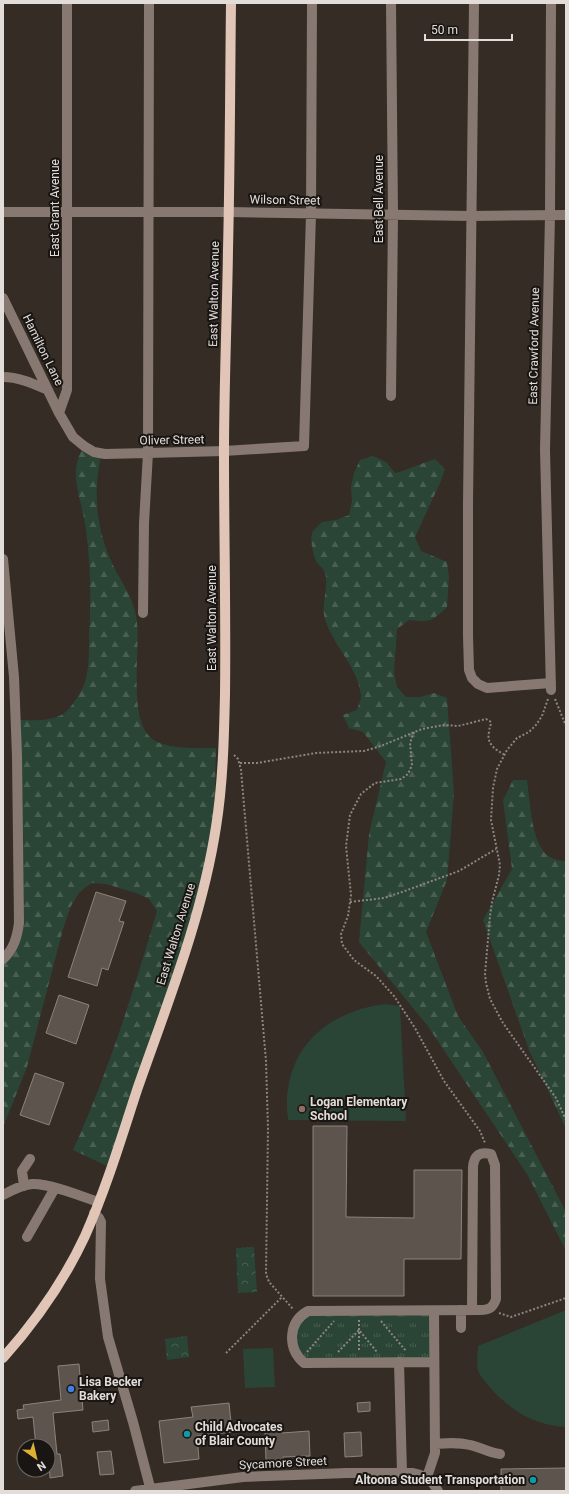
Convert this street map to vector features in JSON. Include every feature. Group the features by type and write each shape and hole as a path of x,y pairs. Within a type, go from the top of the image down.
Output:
{"main road":[{"name":"East Walton Avenue","path":"3,1358 25,1333 42,1310 72,1260 86,1233 181,967 212,854 217,825 224,750 226,638 224,451 229,212 231,3"}],"street":[{"name":"East Grant Avenue","path":"59,412 67,390 67,3"},
{"path":"143,613 144,523 148,453 149,3"},
{"path":"311,214 312,3"},
{"name":"East Bell Avenue","path":"391,3 393,215 391,396"},
{"path":"474,3 468,504 469,670 472,678 478,684 487,688 551,686"},
{"name":"East Crawford Avenue","path":"551,3 550,215 545,450 551,686"},
{"name":"Wilson Street","path":"3,212 229,212 471,216 566,215"},
{"name":"Oliver Street","path":"59,412 73,437 94,452 106,454 224,451 304,446 311,214"},
{"name":"Hamilton Lane","path":"3,298 59,412"},
{"path":"3,377 10,377 33,383 48,390"},
{"path":"3,559 13,670 17,756 19,923 17,936 13,947 3,959"},
{"path":"434,1362 304,1363 298,1357 294,1349 292,1338 293,1328 297,1320 308,1311 489,1310 494,1306 496,1299 495,1165 491,1154 487,1153 481,1153 476,1156 473,1168 472,1310"},
{"path":"24,1186 22,1171 30,1159"},
{"path":"3,1195 15,1188 32,1184 55,1188 98,1202"},
{"path":"27,1237 55,1188"},
{"path":"94,1213 101,1222 100,1279 108,1337 151,1490"},
{"path":"461,1310 461,1328"},
{"path":"434,1311 435,1444 434,1459 429,1479 438,1491"},
{"path":"399,1362 402,1473"},
{"path":"435,1444 461,1443 472,1445 490,1453 500,1454"},
{"name":"Sycamore Street","path":"134,1491 243,1477 347,1473 402,1473 413,1474 429,1479"}],"path":[{"path":"551,686 566,726"},
{"path":"551,686 542,716 536,726 529,732 517,738 497,769 491,804 491,820 500,865 490,916 485,974 490,999 503,1023 556,1098 566,1120"},
{"path":"240,763 256,763 316,753 364,751 422,729 444,725 458,726 486,719 490,722 488,734 489,741 495,750 505,755"},
{"path":"414,732 410,743 412,765 408,774 401,779 375,783 360,794 350,815 346,846 350,902 348,916 341,934 342,944 354,960 376,976 394,996 415,1028 444,1081 480,1131 485,1142 487,1153"},
{"path":"224,750 238,759 241,770 266,1061 268,1128 266,1274 269,1282 300,1317"},
{"path":"350,902 384,898 402,892 459,871 496,849"},
{"path":"226,1353 282,1297"},
{"path":"494,1306 500,1315 511,1317 566,1298"},
{"path":"301,1360 343,1311"},
{"path":"359,1311 359,1362"},
{"path":"373,1311 414,1362"},
{"path":"359,1330 386,1362"},
{"path":"328,1362 359,1330"}],"green space":[{"path":"83,448 101,456 98,471 97,501 101,531 110,559 130,597 135,610 138,636 137,698 143,726 149,736 162,744 190,748 216,748 213,824 202,885 111,1168 73,1150 109,1062 139,972 157,911 149,899 136,893 106,884 92,883 79,893 71,906 63,929 27,1067 3,1127 3,959 17,936 16,720 34,720 58,717 66,712 76,700 85,682 89,655 90,571 86,530 76,478 78,458"},
{"path":"373,456 386,462 395,473 435,459 445,469 415,537 421,551 447,562 449,577 447,607 430,620 409,620 397,629 394,673 397,687 406,697 420,697 434,693 447,698 454,793 447,880 426,932 458,1016 483,1052 565,1210 566,1251 527,1174 427,1025 359,942 369,834 386,762 363,732 349,728 343,715 357,710 361,696 359,685 350,664 327,625 324,615 326,577 325,573 316,561 311,538 313,531 322,522 336,520 349,515 352,501 351,487 354,473 360,460"},
{"path":"513,780 527,780 532,821 542,850 550,857 557,860 566,861 566,1129 529,1050 483,920 512,869 503,800"},
{"path":"385,1004 400,1006 406,1121 288,1120 287,1097 292,1071 299,1055 309,1041 335,1020 367,1007"},
{"path":"254,1247 257,1292 238,1293 236,1248"},
{"path":"566,1310 566,1427 536,1421 511,1407 495,1393 484,1380 478,1371 477,1362 478,1346"},
{"path":"434,1311 434,1362 304,1363 294,1349 297,1320 303,1314"},
{"path":"187,1336 189,1357 167,1360 165,1339"},
{"path":"273,1348 275,1387 245,1388 243,1349"}],"building":[{"path":"96,892 126,901 119,921 124,922 108,970 102,968 97,986 68,977"},
{"path":"59,995 89,1005 76,1044 46,1033"},
{"path":"35,1073 64,1083 49,1125 20,1115"},
{"path":"313,1126 347,1126 346,1217 414,1218 414,1170 462,1170 461,1259 404,1259 404,1296 313,1296"},
{"path":"79,1364 83,1410 53,1413 55,1438 35,1438 33,1417 18,1419 17,1410 24,1409 23,1405 61,1400 58,1366"},
{"path":"370,1402 370,1411 358,1412 357,1403"},
{"name":"Child Advocates of Blair County","path":"229,1403 232,1432 197,1436 199,1459 164,1463 159,1421 193,1417 191,1407"},
{"path":"108,1420 109,1430 93,1432 92,1422"},
{"path":"282,1430 282,1433 309,1431 310,1456 283,1457 283,1460 266,1461 265,1431"},
{"path":"361,1432 362,1456 345,1457 344,1433"},
{"path":"56,1444 57,1454 60,1454 63,1476 56,1477"},
{"path":"111,1451 114,1474 100,1475 97,1452"},
{"name":"Altoona Student Transportation","path":"566,1468 566,1491 501,1491 501,1469"}],"place":[{"name":"Logan Elementary School","path":"302,1109"},
{"name":"Lisa Becker Bakery","path":"71,1389"},
{"name":"Child Advocates of Blair County","path":"187,1434"},
{"name":"Altoona Student Transportation","path":"533,1480"}]}
